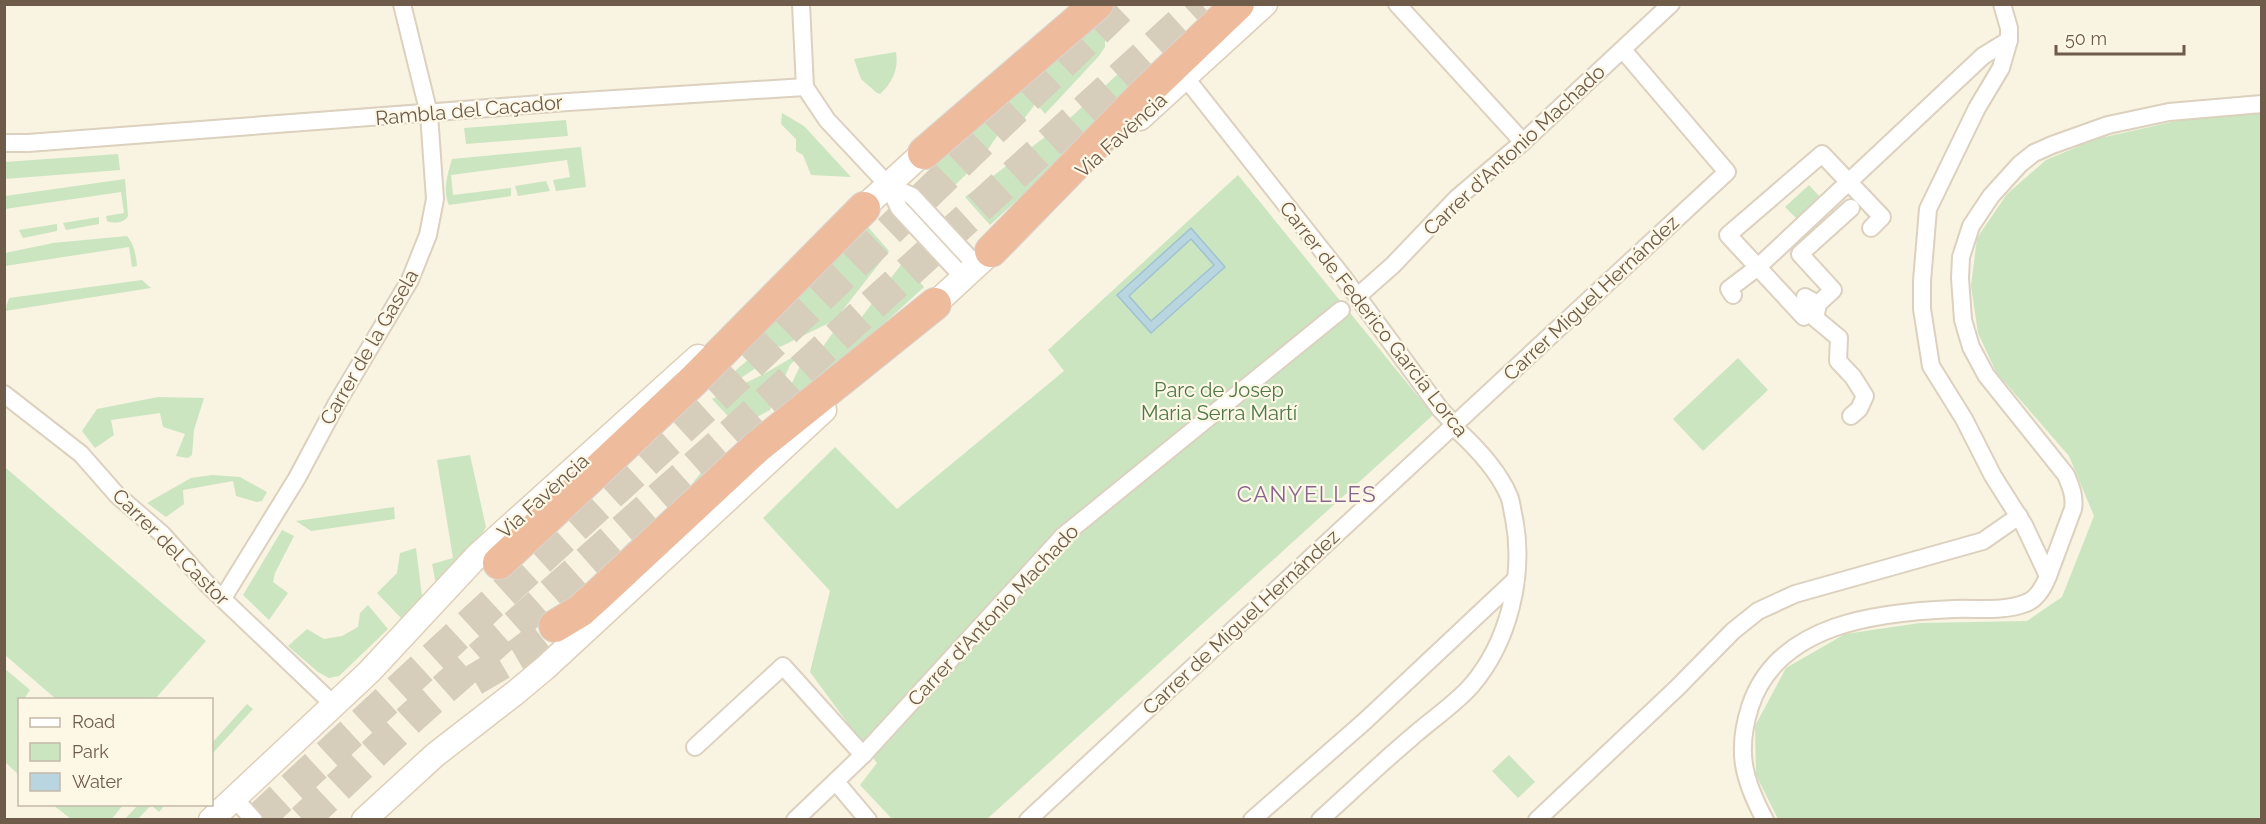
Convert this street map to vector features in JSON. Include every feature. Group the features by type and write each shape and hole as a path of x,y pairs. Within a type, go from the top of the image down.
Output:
{"highway":[{"path":"924,153 1097,4"},
{"path":"977,264 1146,92 1238,4"},
{"path":"499,563 693,381 864,208"},
{"path":"555,626 580,611 758,447 935,304"}],"street":[{"name":"Carrer de la Gasela","path":"223,598 297,478 337,403 410,280 428,235 435,199 429,114 402,4"},
{"path":"801,4 805,87 827,120 888,185 912,196 977,264"},
{"name":"Via Favència","path":"211,819 369,672 478,555 924,153 1076,4"},
{"name":"Via Favència","path":"364,819 435,754 545,668 778,453 977,264 1266,4"},
{"path":"1397,4 1523,141"},
{"name":"Carrer d'Antonio Machado","path":"1358,296 1393,265 1457,198 1523,141 1671,4"},
{"path":"2002,4 2009,28 2009,40 2001,68 1977,108 1928,209 1922,309 1931,366 1964,419 1993,476 2019,516 2048,576"},
{"path":"1733,295 1729,289 1758,267 1983,56 2009,40"},
{"name":"Carrer Miguel Hernández","path":"1455,424 1727,172 1623,50"},
{"name":"Carrer de Federico García Lorca","path":"1185,77 1358,296 1440,409 1486,460 1509,496 1517,534 1515,580 1509,614 1499,642 1487,664 1470,687 1320,819"},
{"name":"Rambla del Caçador","path":"4,143 805,87"},
{"path":"1765,819 1743,769 1742,744 1752,701 1764,679 1778,661 1822,633 1863,619 1930,611 2005,608 2027,603 2044,585 2073,509 2072,487 2066,475 1986,375 1971,347 1963,320 1959,278 1961,257 1971,226 1991,196 2013,171 2034,153 2108,125 2169,112 2262,104"},
{"path":"1851,416 1859,408 1864,396 1853,377 1838,361 1839,338 1815,318 1806,303 1758,267 1728,235 1822,154 1851,180 1882,217 1870,228"},
{"path":"1769,297 1790,311 1833,290 1800,254 1851,208"},
{"name":"Carrer d'Antonio Machado","path":"795,819 863,755 1063,536 1341,310"},
{"name":"Carrer del Castor","path":"4,394 81,454 117,495 162,534 223,598 334,705"},
{"name":"Carrer de Miguel Hernández","path":"1028,819 1455,424"},
{"path":"1537,819 1677,688 1733,631 1758,611 1795,594 1983,541 2019,516"},
{"path":"1252,819 1365,721 1515,580"},
{"path":"695,747 783,666 863,755"},
{"path":"836,782 868,819"},
{"path":"234,798 254,819"}],"green space":[{"path":"1102,9 1120,29 1105,40 1105,47 1098,57 1045,114 1036,103 1014,132 1004,126 980,161 955,185 936,165"},
{"path":"896,52 894,75 884,90 880,94 877,93 861,79 854,59"},
{"path":"1120,72 1135,92 990,225 965,197 1069,119"},
{"path":"2261,112 2261,819 1778,819 1756,775 1755,726 1786,668 1845,634 1920,623 2027,621 2062,597 2094,516 2069,456 1996,372 1978,333 1971,286 1977,238 2007,194 2046,160 2096,139 2185,119"},
{"path":"782,113 804,126 851,177 811,175 803,155 796,151 796,139 781,124"},
{"path":"566,120 568,136 466,144 464,128"},
{"path":"581,147 586,187 556,191 553,180 570,177 567,160 451,175 453,195 511,188 511,196 449,205 446,188 452,159"},
{"path":"118,154 120,170 5,179 5,162"},
{"name":"Parc de Josep Maria Serra Martí","path":"1238,175 1433,415 987,819 892,819 860,785 877,763 810,672 830,591 763,518 835,447 897,509 1064,371 1048,350"},
{"path":"125,179 128,216 119,222 107,221 106,216 124,213 121,192 5,209 5,196"},
{"path":"546,181 550,191 518,196 515,186"},
{"path":"1809,185 1820,197 1797,219 1785,207"},
{"path":"99,217 99,224 66,230 63,223"},
{"path":"57,224 57,231 23,238 19,230"},
{"path":"868,227 889,251 835,320 780,347 762,340 706,378"},
{"path":"127,236 134,250 137,266 132,267 129,247 5,266 5,253 53,243"},
{"path":"903,262 924,287 595,587 591,582 627,544 683,496 702,471 778,412 801,364 822,348 844,317 855,326"},
{"path":"142,280 151,288 5,311 9,298"},
{"path":"805,350 790,365 770,410 738,427 712,399 762,375"},
{"path":"759,351 776,352 725,389 719,390 737,369"},
{"path":"1738,358 1768,390 1703,451 1673,419"},
{"path":"158,397 204,398 194,430 192,455 188,458 176,456 185,434 163,427 160,413 111,420 114,435 95,448 82,431 97,409"},
{"path":"470,455 486,527 476,545 436,584 432,564 453,558 437,460"},
{"path":"6,468 206,641 156,698 55,698 5,655"},
{"path":"212,475 240,477 267,492 262,501 257,502 236,496 233,481 183,490 184,504 166,517 147,503 191,478"},
{"path":"394,507 395,519 311,531 296,521"},
{"path":"282,530 294,536 275,573 273,582 288,593 269,620 243,595"},
{"path":"416,548 422,596 401,618 377,593 397,573 400,553"},
{"path":"368,605 388,629 339,676 329,678 318,672 288,646 307,629 324,639 342,636 358,627 360,613"},
{"path":"4,668 30,690 25,698 18,698 18,774 5,762"},
{"path":"247,704 253,709 213,753 213,742"},
{"path":"1509,755 1535,782 1518,798 1492,771"},
{"path":"54,806 122,806 111,820 71,819"},
{"path":"137,806 150,806 138,819 125,819"},
{"path":"152,806 164,806 159,812"}],"water":[{"path":"1191,228 1225,267 1151,333 1117,295","holes":["1191,239 1214,265 1151,321 1129,296"]}],"tunnel":[{"path":"257,820 725,389 1124,4"},
{"path":"303,820 411,718 738,428 1201,4"},
{"path":"474,680 520,653 555,626"}],"district":[{"name":"CANYELLES","path":"1307,494"}]}
